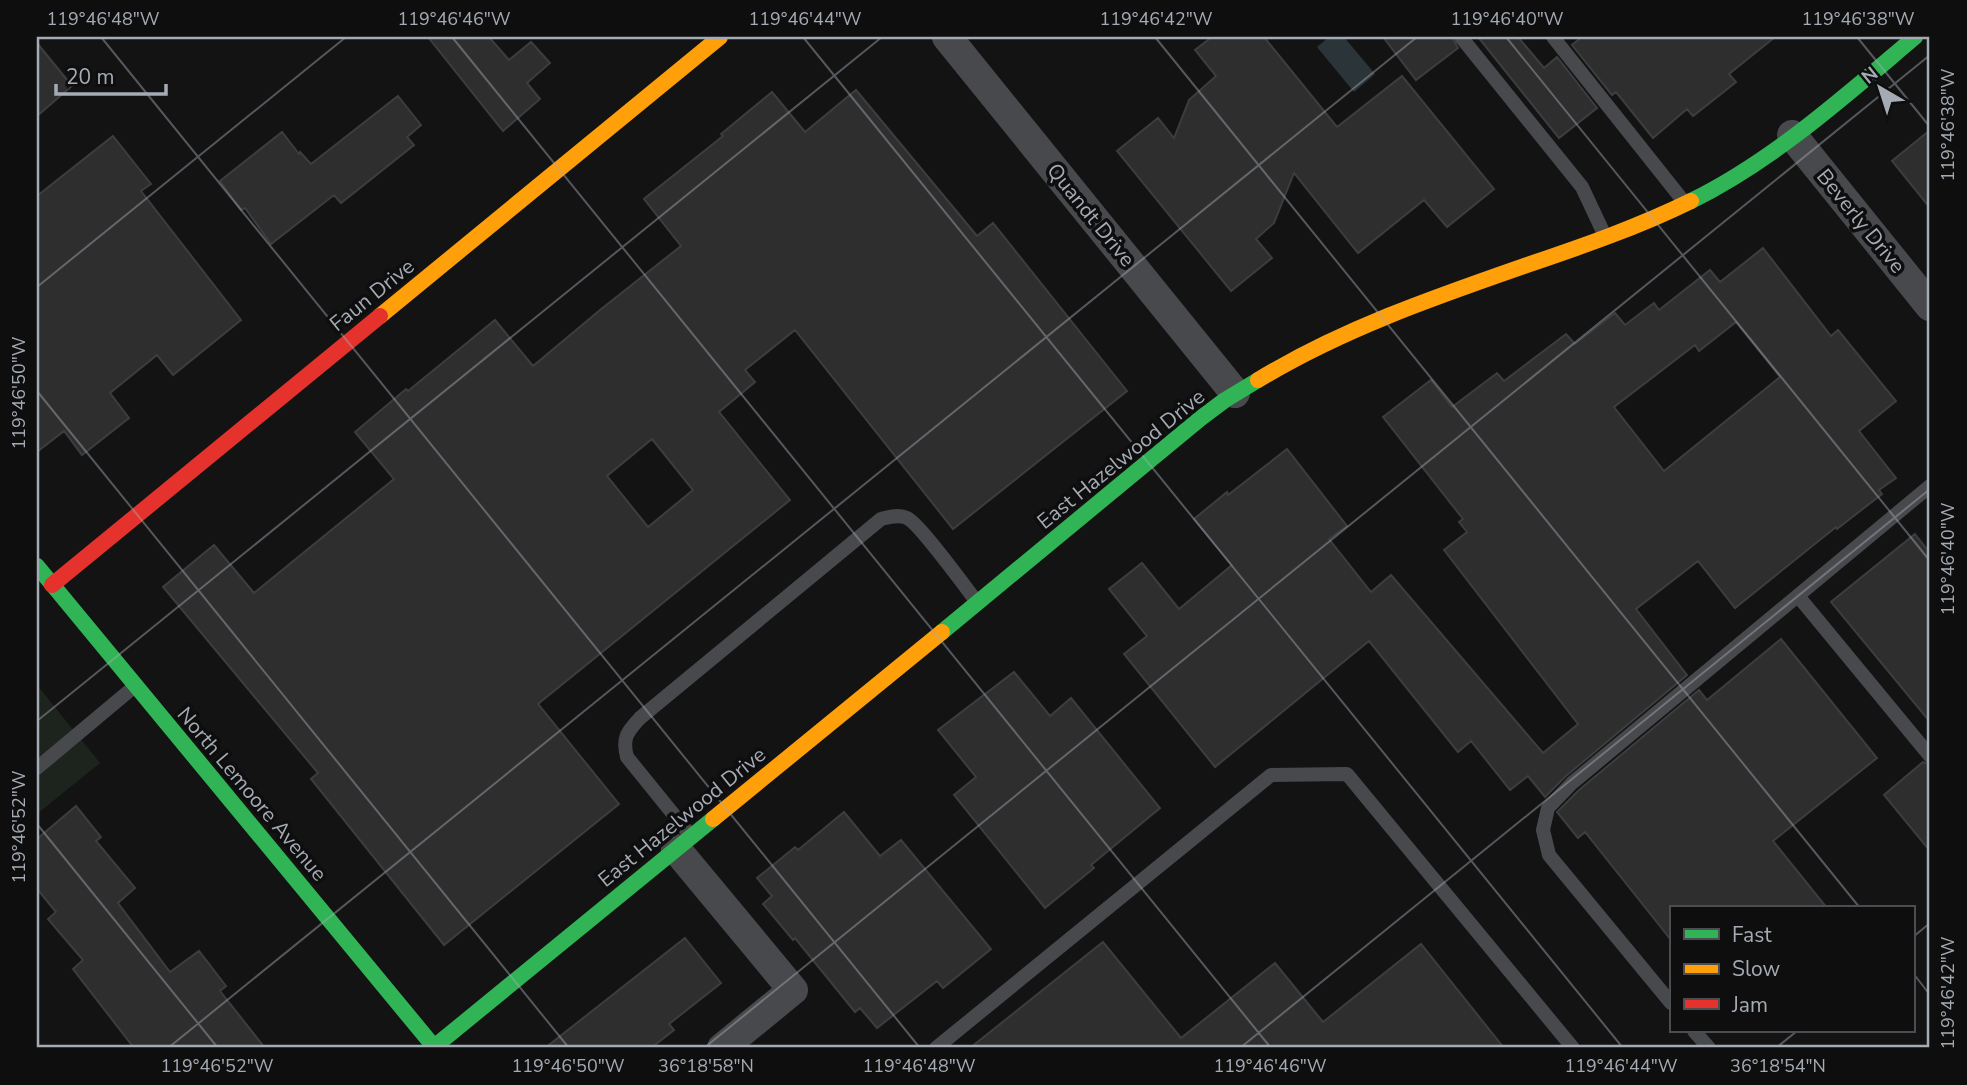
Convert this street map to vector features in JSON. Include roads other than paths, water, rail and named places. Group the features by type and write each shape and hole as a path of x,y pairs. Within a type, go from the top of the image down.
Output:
{"street":[{"name":"Faun Drive","path":"52,585 720,37"},
{"name":"Quandt Drive","path":"947,37 1235,393"},
{"name":"East Hazelwood Drive","path":"435,1047 1235,393 1312,349 1378,319 1606,238 1686,203 1735,175 1792,135 1915,37"},
{"name":"Beverly Drive","path":"1792,135 1930,306"},
{"name":"North Lemoore Avenue","path":"37,566 435,1047"},
{"path":"684,843 793,990 722,1048"}],"lane":[{"path":"1461,37 1582,187 1606,238"},
{"path":"1553,37 1686,203"},
{"path":"1670,1002 1549,855 1542,830 1548,808 1572,783 1930,485"},
{"path":"684,843 627,757 624,744 629,730 640,718 881,519 892,516 909,518 978,603"},
{"path":"1798,596 1930,756"},
{"path":"37,768 135,686"},
{"path":"936,1048 1271,775 1347,775 1573,1048"},
{"path":"1695,1032 1709,1048"}]}
